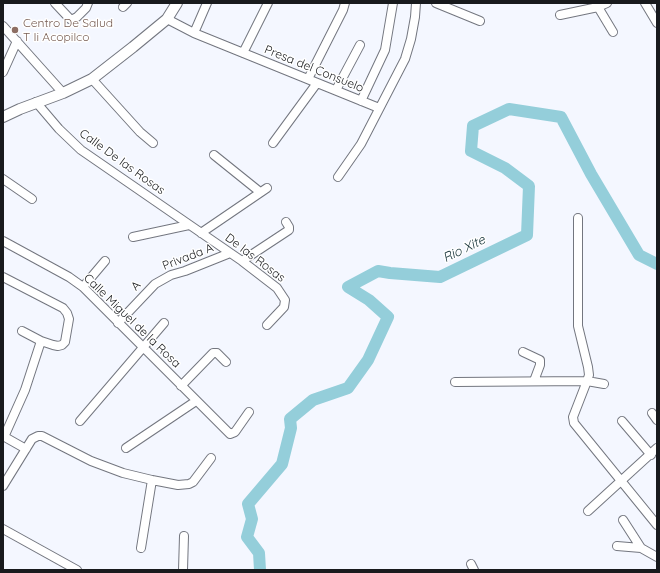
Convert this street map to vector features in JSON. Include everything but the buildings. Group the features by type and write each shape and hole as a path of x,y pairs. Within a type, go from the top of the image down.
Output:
{"street":[{"path":"55,3 70,19 73,19 78,17 86,8 88,3"},
{"path":"3,117 36,102 63,93 92,79 134,47 167,18 177,3"},
{"path":"194,33 207,3"},
{"path":"243,53 268,3"},
{"path":"308,79 343,10 345,3"},
{"path":"361,101 385,50 394,3"},
{"path":"338,177 361,144 405,58 411,39 416,3"},
{"path":"436,3 480,21"},
{"path":"560,15 598,7 607,3"},
{"path":"645,3 657,23"},
{"path":"598,7 613,32"},
{"name":"Presa del Consuelo","path":"167,18 194,33 379,108"},
{"path":"3,26 63,93"},
{"path":"3,72 17,41"},
{"path":"336,90 360,45"},
{"path":"92,79 140,132 153,143"},
{"path":"273,143 317,83"},
{"name":"Calle De las Rosas","path":"36,102 59,129 81,150 201,233"},
{"path":"201,233 264,190 214,155"},
{"path":"3,179 32,199"},
{"path":"578,218 578,326 588,368 587,381 573,417 574,423 656,522"},
{"path":"242,261 289,230 286,222"},
{"path":"133,237 189,225"},
{"name":"De las Rosas","path":"201,233 242,261 277,288 285,300 284,307 267,326"},
{"name":"Calle Miguel de la Rosa","path":"3,241 69,277 83,287 230,434 238,428 249,412"},
{"name":"Privada A","path":"155,284 171,275 230,253"},
{"path":"83,287 105,261"},
{"path":"3,277 63,308 69,319 65,342 62,345 58,346 41,341 22,331"},
{"name":"A","path":"118,323 155,284"},
{"path":"80,421 164,323"},
{"path":"26,449 3,436 25,390 41,341"},
{"path":"524,352 540,360 540,365 534,381"},
{"path":"181,386 213,353 217,353 226,362"},
{"path":"455,382 587,381 604,384"},
{"path":"126,448 196,401"},
{"path":"622,421 650,455"},
{"path":"3,486 34,437 42,436 91,461 123,473 178,485 190,484 193,482 211,458"},
{"path":"588,511 657,448"},
{"path":"141,548 152,480"},
{"path":"623,520 641,548"},
{"path":"3,530 77,570"},
{"path":"184,536 184,570"},
{"path":"617,546 641,548 657,557"}],"waterway":[{"name":"Rio Xite","path":"260,570 259,553 247,537 252,519 248,504 282,464 291,428 290,419 313,400 348,388 368,360 388,317 369,300 348,287 378,271 440,277 527,235 529,186 505,168 471,151 473,126 509,109 561,117 591,174 639,255 657,264"}],"place":[{"name":"Centro De Salud T Ii Acopilco","path":"15,30"}]}
